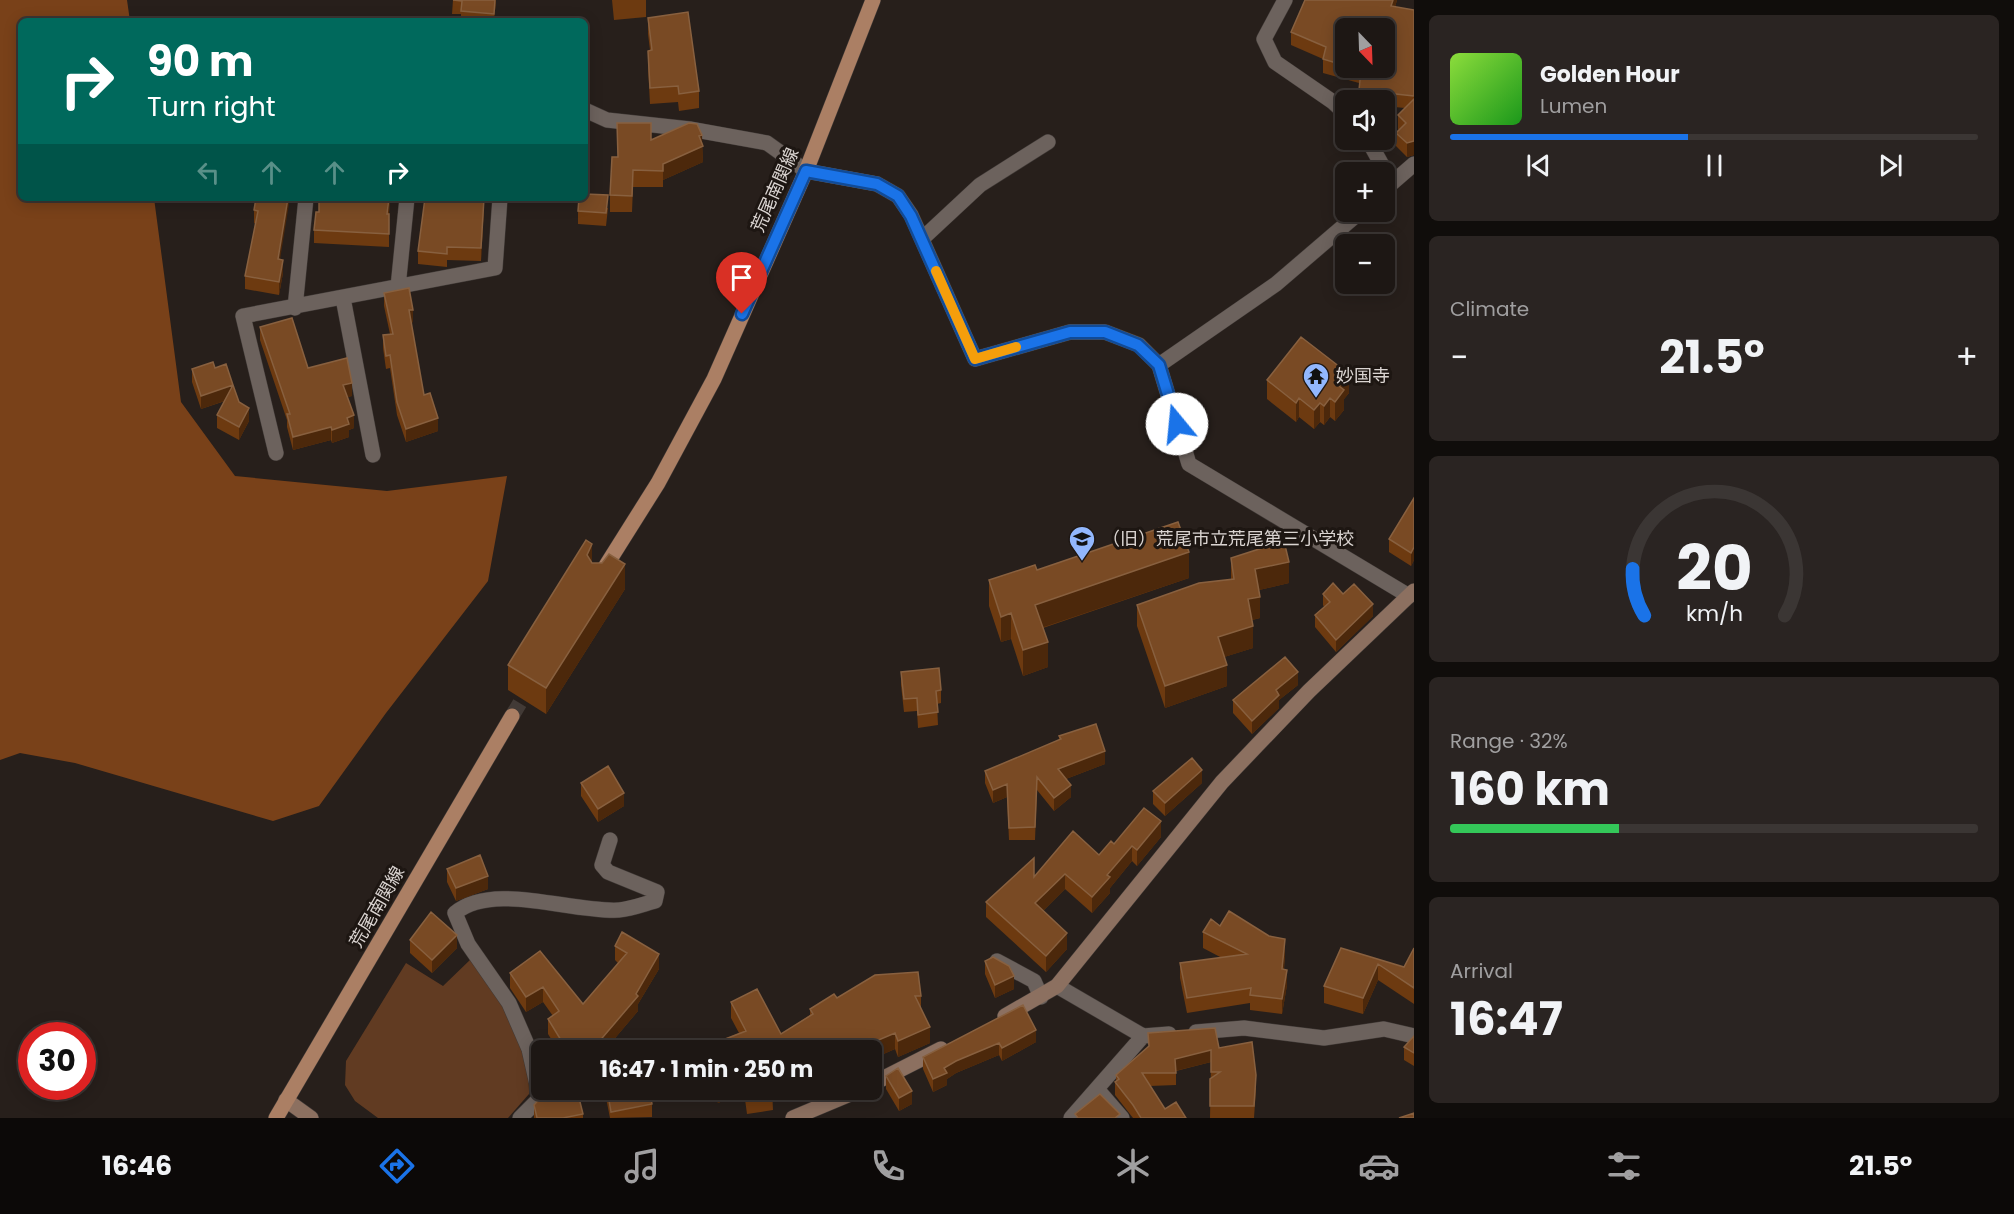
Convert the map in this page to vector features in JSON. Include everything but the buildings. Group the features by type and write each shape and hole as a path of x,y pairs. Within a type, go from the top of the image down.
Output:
{"main road":[{"name":"荒尾南関線","path":"597,580 658,483 714,379 806,171 873,0"},
{"name":"荒尾南関線","path":"276,1118 512,716"}],"street":[{"path":"1285,0 1264,39 1275,62 1335,104"},
{"path":"588,111 607,120 690,129 767,143 806,171 877,184 898,196 922,239 975,359 1070,332 1105,332 1138,345 1159,365 1189,464 1412,593 1309,691 1222,782 1057,986 1041,997 990,1023"},
{"path":"922,239 980,185 1048,142"},
{"path":"1395,181 1414,164"},
{"path":"295,308 306,201"},
{"path":"398,287 407,201"},
{"path":"276,453 243,316 295,308 495,268 500,201"},
{"path":"1159,365 1276,284 1348,222"},
{"path":"343,298 373,455"},
{"path":"520,1118 540,1098 529,1049 509,1004 468,944 455,913 464,905 489,898 619,910 655,901 657,892 608,872 602,866 610,840"},
{"path":"998,961 1034,981 1041,997"},
{"path":"1057,986 1137,1033 1244,1028 1324,1038 1384,1029 1414,1036"},
{"path":"1071,1118 1097,1089 1137,1033"},
{"path":"882,1079 960,1039"},
{"path":"1097,1089 1122,1118"},
{"path":"286,1100 310,1118"},
{"path":"793,1118 836,1100"}],"shaded area":[{"path":"0,0 127,0 130,18 18,18 18,201 154,201 181,402 235,476 387,491 507,476 488,581 386,713 319,806 273,821 75,763 20,753 0,760"},
{"path":"471,959 503,1006 519,1038 525,1056 529,1094 508,1118 378,1118 355,1101 345,1085 346,1061 406,963 443,986"}],"tunnel":[{"path":"512,716 532,683"}],"slow traffic":[{"path":"936,271 975,359 1016,347"}],"place":[{"name":"妙国寺","path":"1316,399"},
{"name":"（旧）荒尾市立荒尾第三小学校","path":"1082,562"}],"route":[{"path":"742,314 806,171 877,184 898,196 911,216 975,359 1070,332 1105,332 1138,345 1159,365 1177,424"}]}
